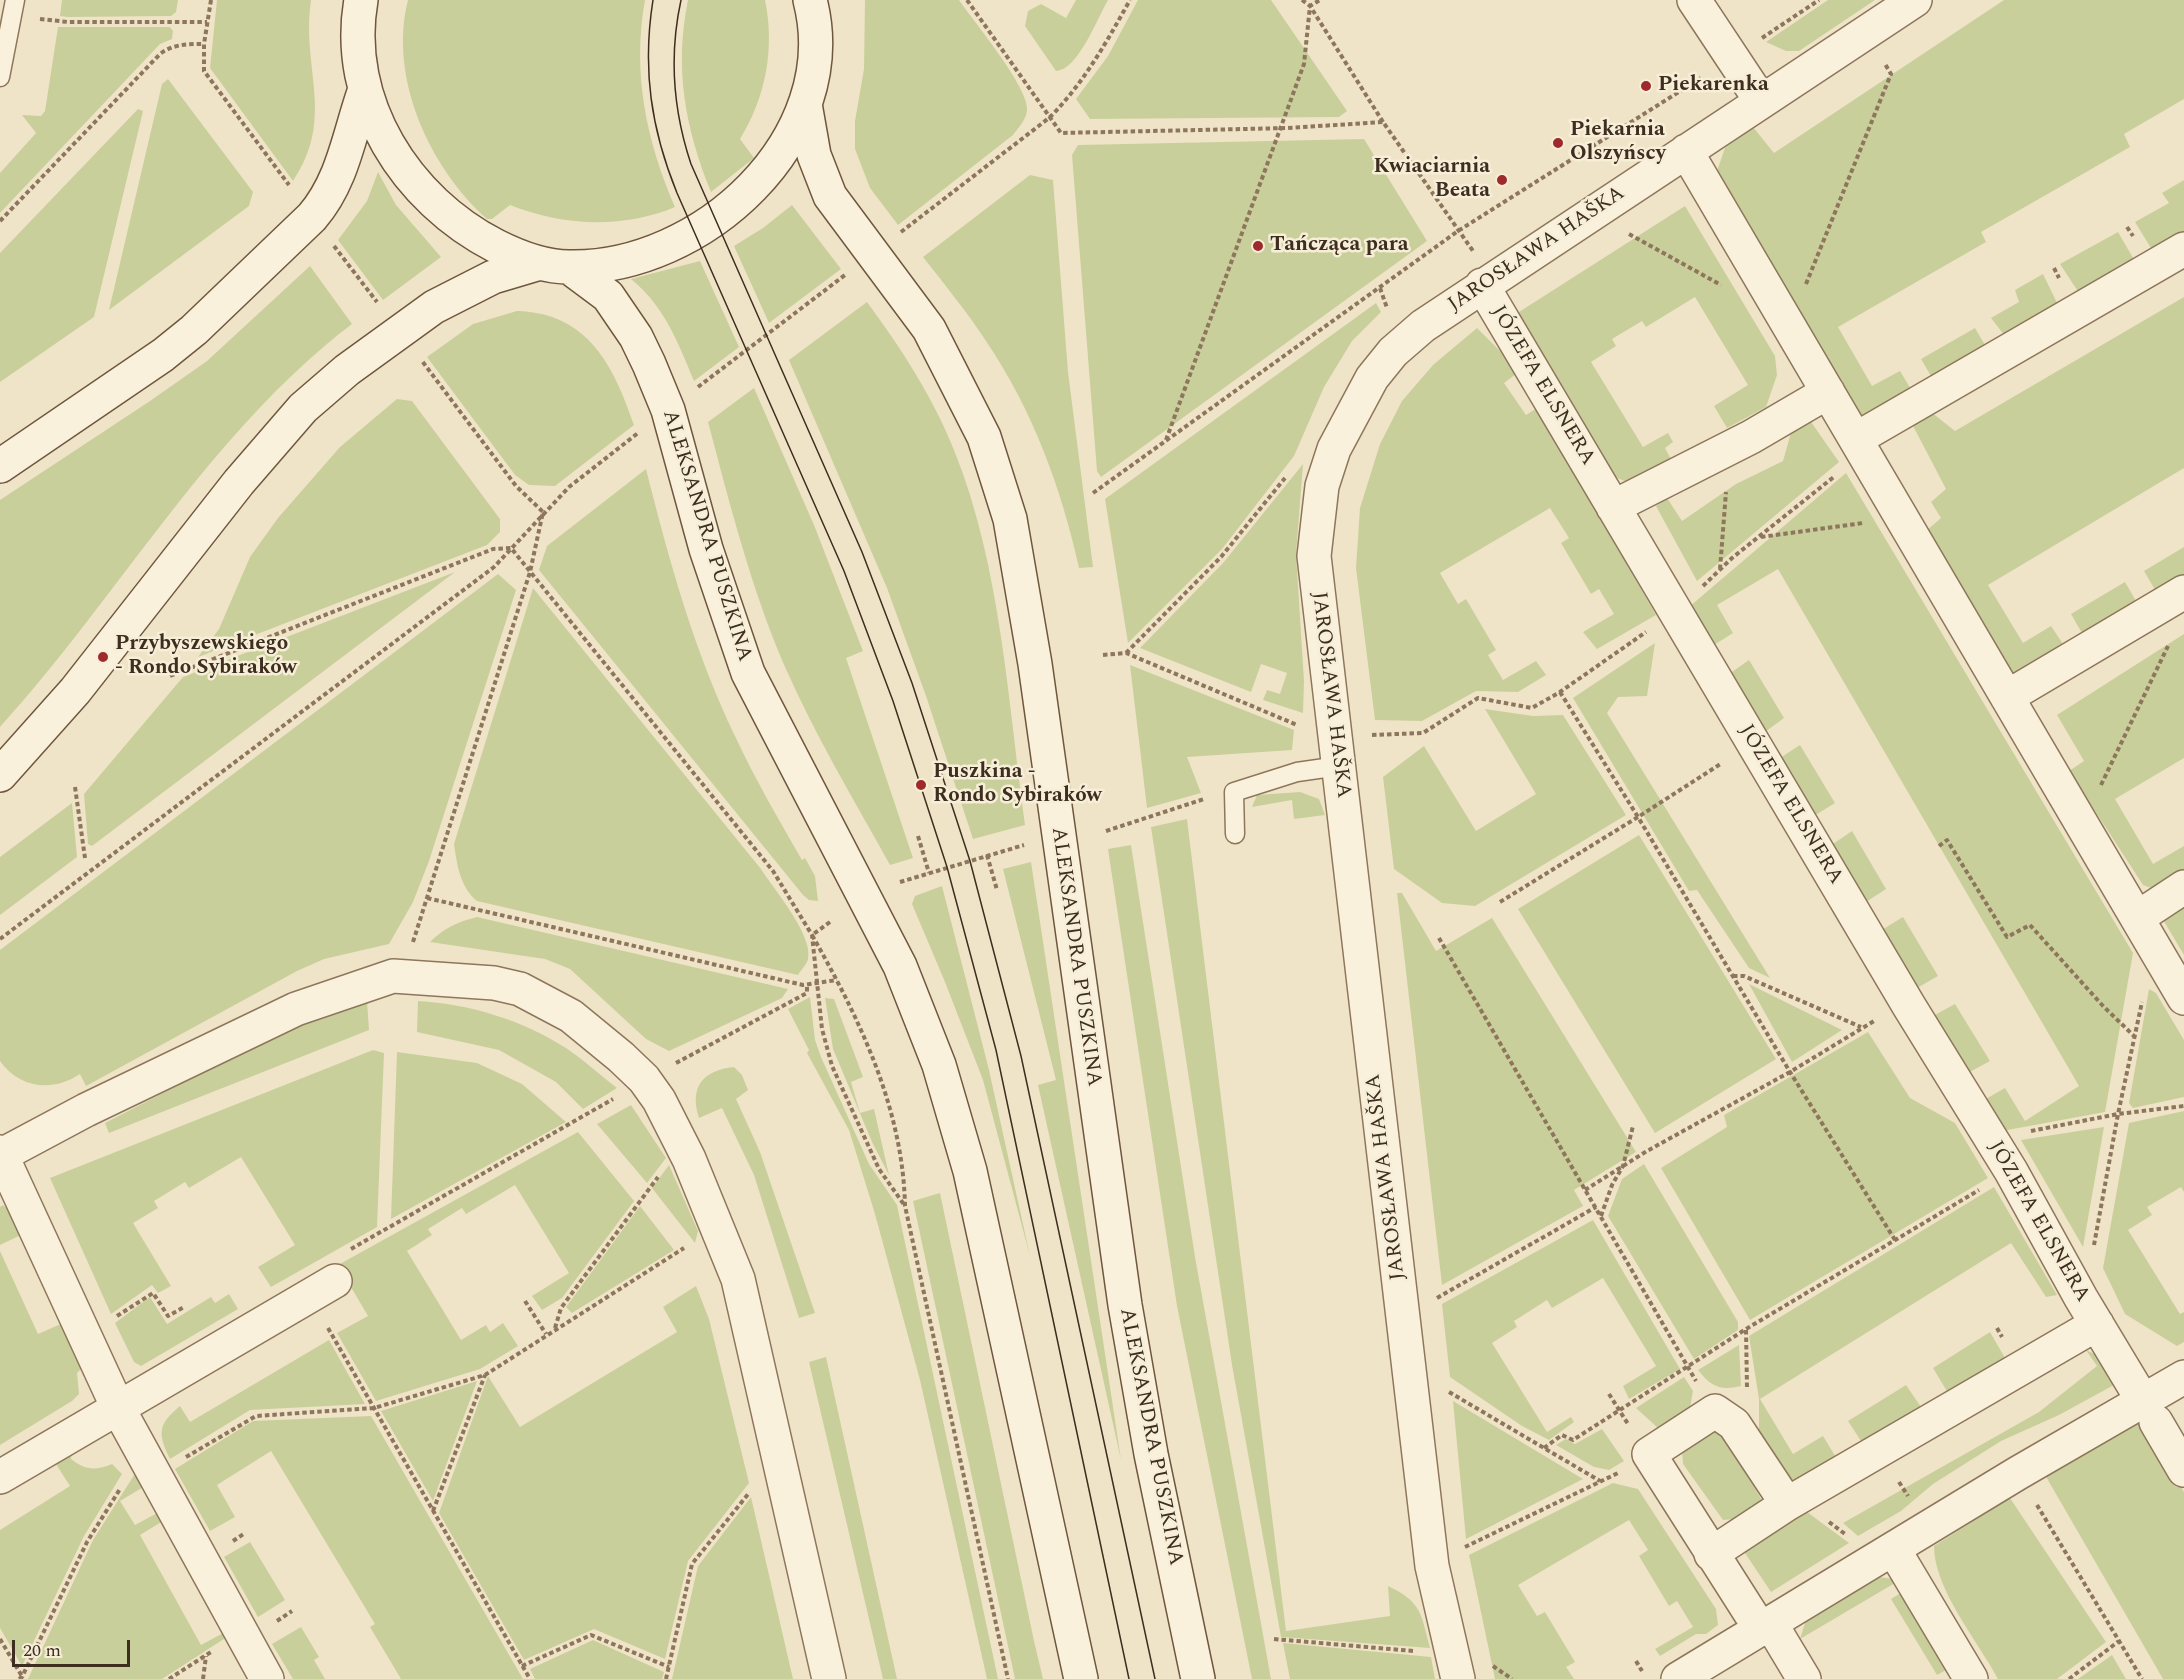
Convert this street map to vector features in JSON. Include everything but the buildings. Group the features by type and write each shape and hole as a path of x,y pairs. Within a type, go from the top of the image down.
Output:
{"street":[{"path":"0,466 163,355 194,330 312,217 327,197 339,173 364,92 358,50 361,0"},
{"path":"1694,0 1761,101"},
{"name":"JAROSŁAWA HAŠKA","path":"1456,1667 1432,1566 1314,556 1322,486 1334,449 1372,378 1393,352 1423,326 1487,281 1915,0"},
{"path":"0,775 75,692 239,482 284,429 324,389 399,331 462,291 514,269 604,264 639,256 673,244 705,227 754,186 791,134 805,104 814,55 812,3"},
{"name":"ALEKSANDRA PUSZKINA","path":"364,92 390,149 429,199 481,238 555,265 594,284 618,309 636,337 669,410 706,549 748,673 900,966 939,1065 970,1171 1081,1679"},
{"name":"ALEKSANDRA PUSZKINA","path":"805,104 813,155 830,196 930,329 984,437 1010,519 1035,664 1125,1305 1151,1454 1198,1679"},
{"path":"1686,151 2184,998"},
{"path":"1860,446 2184,249"},
{"name":"JÓZEFA ELSNERA","path":"1487,281 1613,507 1909,1006 2011,1171 2089,1311 2184,1470"},
{"path":"1613,507 1751,437 1828,392"},
{"path":"2007,698 2184,592"},
{"path":"2137,918 2184,887"},
{"path":"267,1679 118,1407 1,1154 86,1110 296,1009 393,976 494,983 520,988 571,1016 596,1035 644,1079 659,1100 682,1146 738,1279 830,1679"},
{"path":"0,1477 329,1277"},
{"name":"JÓZEFA ELSNERA","path":"1711,1554 2089,1311"},
{"path":"1678,1679 2018,1473 2150,1411 2184,1377"},
{"path":"1787,1504 1734,1424 1715,1411 1649,1454 1711,1554 1804,1679"},
{"path":"1894,1550 1971,1679"}],"lane":[{"path":"0,76 15,0"},
{"path":"1235,834 1234,792 1297,772 1340,766"}],"path":[{"path":"211,0 202,64 207,76 516,486 543,512"},
{"path":"966,0 1061,133 1278,128 1383,122"},
{"path":"0,939 494,567 543,512 569,487 1049,118 1084,78 1130,0"},
{"path":"1302,0 1310,6 1383,122 1458,231 1487,281"},
{"path":"1310,6 1320,0"},
{"path":"1093,493 1458,231 1734,58 1819,0"},
{"path":"1165,442 1278,128 1304,64 1310,6"},
{"path":"56,21 207,22"},
{"path":"1793,333 1798,301 1891,74 1865,33"},
{"path":"0,221 160,54 167,49 184,44 204,44"},
{"path":"1629,234 1725,287"},
{"path":"1380,288 1388,313"},
{"path":"1720,569 1729,458 1751,437"},
{"path":"1103,655 1126,653 1315,732 1366,735 1423,733 1478,698 1532,708 1560,692 1675,612 1720,569 1860,446"},
{"path":"1126,653 1221,557 1287,475"},
{"path":"393,976 413,942 530,572 543,512"},
{"path":"1758,537 1870,522"},
{"path":"511,548 773,871 837,980 868,1046 888,1104 904,1171 905,1206 1008,1679"},
{"path":"170,676 493,549 511,548"},
{"path":"2082,825 2171,640 2154,610"},
{"path":"1560,692 1638,817 1790,1072 1895,1240"},
{"path":"1500,902 1638,817 1753,742"},
{"path":"75,787 85,858"},
{"path":"1106,831 1184,804 1234,792"},
{"path":"918,836 929,873"},
{"path":"1939,846 1947,840 2007,937 2030,925 2103,1006 2135,1036"},
{"path":"900,882 1028,844"},
{"path":"987,855 997,890"},
{"path":"427,898 807,984 837,980"},
{"path":"812,935 830,922"},
{"path":"812,935 822,1029 832,1066 879,1169 905,1206"},
{"path":"1439,938 1715,1411"},
{"path":"1733,976 1744,976 1861,1027"},
{"path":"530,1679 374,1408 329,1277 644,1079 807,993 807,984"},
{"path":"2089,1311 2090,1266 2118,1114 2145,992"},
{"path":"1585,1190 1623,1166 1790,1072 1861,1027 1909,1006"},
{"path":"1991,1139 2118,1114 2184,1106"},
{"path":"1600,1216 1611,1185 1623,1166 1633,1125"},
{"path":"555,1328 561,1308 682,1146"},
{"path":"1544,1448 1562,1435 1573,1440 1746,1329 2011,1171"},
{"path":"1436,1299 1596,1208"},
{"path":"21,1678 87,1542 126,1479 145,1458 169,1467 256,1416 374,1408 485,1375 555,1328 684,1248"},
{"path":"109,1321 153,1293 168,1316 184,1307"},
{"path":"525,1300 546,1334"},
{"path":"2003,1338 2011,1333"},
{"path":"433,1511 485,1375"},
{"path":"1448,1391 1600,1481"},
{"path":"1462,1549 1600,1481 1649,1454"},
{"path":"2018,1473 2142,1679"},
{"path":"666,1679 692,1564 750,1492"},
{"path":"522,1666 591,1635 669,1667"},
{"path":"0,1639 21,1678"},
{"path":"1274,1639 1456,1667 1485,1661 1512,1679"},
{"path":"2069,1679 2119,1641"},
{"path":"203,1679 206,1655"},
{"path":"169,1679 186,1668"}],"green space":[{"path":"62,0 178,0 176,12 171,16 68,17 60,16"},
{"path":"217,0 311,0 309,25 315,114 313,135 306,158 293,181 210,68"},
{"path":"408,0 645,0 640,53 644,105 656,157 675,207 635,219 592,222 550,217 510,205 492,219 487,219 466,198 448,174 419,120 409,90 404,60 403,30"},
{"path":"688,0 765,0 768,18 766,72 756,106 740,139 754,158 711,192 694,145 684,98 682,50"},
{"path":"865,0 959,0 1018,83 1027,107 1025,119 1013,135 898,225 870,188 855,149 855,121 864,69"},
{"path":"1076,0 1108,0 1079,53 1072,62 1056,71 1025,26 1028,11 1041,4 1066,18"},
{"path":"1138,0 1271,0 1347,111 1339,117 1090,119 1076,99 1108,56"},
{"path":"1828,0 1875,0 1799,51 1786,51 1766,42"},
{"path":"2004,0 2184,0 2184,99 2124,134 2130,147 1981,232 1986,242 1838,327 1872,386 1900,371 1915,396 1870,422 1854,415 1727,197 1717,171 1725,148 1753,127 1774,153"},
{"path":"58,27 170,27 173,31 172,39 160,44 0,213 0,173 36,133 22,115 41,116 45,111"},
{"path":"168,79 253,192 249,206 109,310 162,84"},
{"path":"138,109 143,111 94,317 0,382 0,253"},
{"path":"1364,139 1427,241 1101,477 1097,471 1072,155 1078,145"},
{"path":"378,172 396,205 441,257 383,300 338,240 367,201"},
{"path":"1030,175 1053,180 1068,372 1093,567 1079,568 1054,479 1018,395 979,330 923,257"},
{"path":"2184,180 2184,235 2154,253 2135,222 2169,203 2162,193"},
{"path":"792,205 841,269 769,323 734,246 763,228"},
{"path":"1685,206 1775,356 1777,375 1766,407 1727,428 1714,406 1748,385 1695,297 1646,327 1642,321 1612,339 1616,346 1591,362 1643,447 1668,433 1673,442 1665,448 1672,461 1649,478 1628,482 1610,473 1521,333 1519,312"},
{"path":"2118,232 2136,263 2081,296 2060,264"},
{"path":"700,261 739,347 694,381 676,339 661,313 653,301 631,279"},
{"path":"310,266 352,324 301,367 254,414 209,465 86,624 0,727 0,500 207,361"},
{"path":"2043,274 2060,309 2008,340 1991,318 2019,302 2015,290"},
{"path":"2184,297 2184,468 1988,585 2023,643 2051,626 2067,650 2023,677 2012,675 1926,531 1941,518 1931,502 1946,489 1912,424 1931,412 1955,431"},
{"path":"867,302 915,373 946,430 970,494 993,587 1025,825 973,839 926,696 887,588 789,360"},
{"path":"1376,303 1381,312 1352,341 1324,387 1294,456 1222,549 1128,643 1105,499"},
{"path":"517,311 542,314 563,322 595,347 617,383 634,425 555,486 529,485 515,475 427,357 473,324"},
{"path":"1477,328 1504,355 1516,374 1504,383 1526,415 1537,408 1656,615 1597,649 1583,632 1614,614 1599,589 1591,594 1561,543 1569,538 1550,508 1440,573 1458,604 1466,599 1496,650 1488,655 1503,680 1536,661 1546,675 1518,692 1476,691 1422,721 1375,720 1356,568 1360,508 1380,444 1402,401 1433,365"},
{"path":"1975,328 1988,350 1935,383 1921,359"},
{"path":"754,388 814,525 863,651 846,658 913,858 890,865 809,717 785,667 762,607 742,546 708,422"},
{"path":"397,399 412,401 500,519 500,532 487,545 198,657 219,629 250,557 278,518 340,447"},
{"path":"1809,419 1839,462 1697,581 1656,506 1667,498 1682,521 1736,484 1783,461 1794,422"},
{"path":"1303,464 1296,554 1304,681 1303,713 1263,700 1267,690 1280,694 1287,673 1261,664 1251,692 1140,648 1223,563"},
{"path":"646,469 673,571 720,704 759,784 802,860 805,858 815,876 818,901 809,900 803,895 539,570 547,546"},
{"path":"1846,473 2133,953 2105,1112 2002,1131 1984,1100 2005,1088 2025,1121 2079,1086 1778,569 1717,605 1733,633 1714,645 1689,607"},
{"path":"2184,547 2184,580 2158,595 2144,571"},
{"path":"455,572 92,846 88,844 84,794 183,677"},
{"path":"498,574 516,590 429,861 413,902 389,944 324,959 297,971 86,1086 80,1074 59,1084 37,1085 17,1077 8,1070 0,1061 0,950"},
{"path":"2125,582 2139,606 2086,640 2071,614"},
{"path":"533,588 761,869 783,900 799,925 808,949 808,959 798,975 477,901 471,895 458,868 454,844"},
{"path":"2184,634 2184,758 2115,799 2153,864 2184,846 2184,877 2159,891 2143,885 2069,771 2084,761 2057,715"},
{"path":"1655,643 1647,696 1618,697 1607,713 1770,978 1749,968 1697,890 1689,891 1573,698"},
{"path":"1749,660 1784,718 1765,732 1729,674"},
{"path":"1130,665 1294,730 1292,750 1187,757 1201,793 1147,808"},
{"path":"1485,709 1533,716 1563,715 1626,815 1475,906 1442,903 1394,869 1383,777 1424,746 1476,831 1536,794"},
{"path":"1800,745 1835,803 1814,816 1780,758"},
{"path":"1300,792 1319,799 1325,815 1294,819 1292,800 1252,807 1257,795"},
{"path":"72,803 77,857 0,915 0,857"},
{"path":"1187,819 1286,1631 1390,1616 1388,1586 1414,1604 1422,1618 1430,1648 1281,1637 1232,1365 1151,827"},
{"path":"1852,831 1886,889 1866,902 1830,846"},
{"path":"1639,835 1776,1059 1655,1133 1518,909"},
{"path":"1131,845 1195,1257 1271,1679 1252,1679 1177,1306 1108,849"},
{"path":"1031,862 1121,1460 1038,1085 1056,1080 1003,869"},
{"path":"942,886 989,1070 1030,1256 983,1080 912,904 915,896"},
{"path":"1397,893 1402,893 1436,951 1492,918 1636,1152 1574,1190 1583,1206 1442,1285"},
{"path":"2184,901 2184,955 2162,918"},
{"path":"477,917 788,989 782,998 669,1051 646,1039 570,969 545,959 430,942 451,926"},
{"path":"1903,917 1938,976 1917,988 1880,931"},
{"path":"1749,984 1842,1030 1792,1062"},
{"path":"2149,989 2156,993 2184,1040 2184,1097 2133,1108 2129,1103"},
{"path":"810,997 815,1040 821,1057 869,1164 897,1205 998,1679 987,1679 920,1380 875,1214 849,1130 807,1053 809,1050 788,1009"},
{"path":"825,998 834,999 863,1077 851,1082 860,1113 874,1109 889,1175 872,1142 833,1049"},
{"path":"367,1001 369,1030 109,1133 105,1123 312,1016"},
{"path":"418,1001 476,1010 532,1029 579,1057 617,1088 583,1109 556,1082 499,1050 417,1032"},
{"path":"1955,1004 1990,1061 1968,1073 1933,1016"},
{"path":"1868,1032 1910,1098 1955,1123 1988,1178 1750,1320 1661,1168 1727,1127 1724,1115"},
{"path":"373,1050 384,1053 377,1227 271,1287 258,1267 295,1245 241,1157 189,1188 185,1182 154,1201 158,1208 133,1223 171,1286 158,1293 152,1285 111,1314 50,1178"},
{"path":"397,1052 477,1063 522,1084 566,1122 391,1219"},
{"path":"734,1067 742,1075 748,1090 736,1099 760,1152 815,1313 799,1318 754,1175 722,1108 699,1118 696,1107 696,1097 701,1082 714,1072"},
{"path":"631,1105 666,1158 647,1183 597,1124"},
{"path":"2184,1111 2184,1192 2181,1187 2147,1207 2152,1215 2128,1230 2180,1314 2184,1312 2184,1342 2177,1346 2125,1314 2103,1268 2129,1123"},
{"path":"2104,1127 2083,1247 2021,1140"},
{"path":"578,1132 634,1201 562,1298 542,1310 532,1296 569,1273 515,1185 466,1214 462,1208 428,1229 432,1235 407,1251 461,1340 486,1325 490,1332 503,1323 518,1346 480,1369 376,1401 337,1333 368,1316 338,1265"},
{"path":"1644,1164 1738,1322 1738,1330 1694,1359 1608,1216 1622,1179"},
{"path":"669,1165 698,1231 695,1243 652,1188"},
{"path":"1994,1187 2057,1295 2046,1297 2011,1243 1760,1399 1793,1454 1823,1436 1837,1459 1806,1477 1792,1480 1759,1442 1759,1399 1749,1336"},
{"path":"940,1193 1043,1679 1015,1679 913,1201"},
{"path":"3,1205 16,1216 23,1234 0,1245 0,1207"},
{"path":"640,1206 674,1250 572,1313 566,1307"},
{"path":"1593,1220 1680,1369 1629,1399 1623,1386 1656,1366 1603,1278 1552,1308 1547,1300 1514,1321 1517,1327 1492,1343 1547,1432 1571,1417 1574,1422 1549,1440 1522,1426 1450,1377 1442,1304"},
{"path":"0,1251 38,1334 63,1323 83,1367 77,1373 79,1394 72,1401 0,1445"},
{"path":"696,1286 709,1319 749,1483 688,1561 665,1659 594,1629 524,1660 439,1513 488,1376 520,1427 677,1332 663,1307"},
{"path":"229,1294 238,1309 141,1366 134,1362 115,1323 150,1297 167,1324 211,1297 215,1303"},
{"path":"1990,1332 2005,1358 1948,1393 1933,1368"},
{"path":"329,1340 365,1404 250,1410 170,1459 163,1443 162,1430 167,1419 180,1406 190,1422"},
{"path":"1739,1345 1741,1386 1722,1388 1712,1384 1698,1370"},
{"path":"2086,1350 2103,1358 2114,1385 2059,1415 2001,1441 1933,1484 1901,1511 1858,1536 1843,1523 2039,1412 2097,1366"},
{"path":"826,1357 897,1679 883,1679 809,1362"},
{"path":"1684,1377 1693,1391 1690,1408 1659,1429 1636,1408"},
{"path":"477,1381 433,1501 381,1411"},
{"path":"1906,1385 1921,1407 1863,1444 1848,1421"},
{"path":"1453,1401 1583,1479 1466,1539"},
{"path":"371,1416 523,1679 401,1679 370,1627 375,1624 271,1451 217,1485 235,1517 210,1531 175,1469 253,1421"},
{"path":"2141,1420 2184,1492 2184,1679 2163,1679 2045,1475"},
{"path":"1711,1426 1725,1435 1761,1499 1750,1513 1735,1519 1723,1520 1683,1464 1682,1450"},
{"path":"1602,1429 1624,1461 1609,1470 1594,1467 1556,1445 1566,1439 1575,1444"},
{"path":"72,1449 71,1459 81,1465 100,1468 112,1464 122,1474 84,1536 22,1666 0,1628 0,1530 70,1486 54,1461"},
{"path":"136,1472 145,1486 120,1501 135,1525 159,1512 163,1521 140,1535 201,1645 225,1632 227,1637 162,1679 28,1679 93,1540"},
{"path":"1613,1483 1638,1489 1716,1609 1718,1625 1706,1634 1696,1634 1660,1656 1655,1649 1693,1627 1677,1601 1669,1606 1639,1556 1648,1550 1629,1520 1518,1585 1537,1616 1545,1612 1575,1662 1566,1667 1574,1679 1495,1679 1469,1555"},
{"path":"751,1497 793,1679 672,1679 698,1566"},
{"path":"2010,1498 2106,1642 2057,1679 1998,1679 1958,1614 1941,1579 1936,1562 1934,1546"},
{"path":"1803,1509 1849,1543 1771,1592 1741,1547"},
{"path":"250,1542 285,1600 258,1617 224,1557"},
{"path":"1879,1577 1900,1580 1800,1639 1806,1620"},
{"path":"1907,1589 1953,1666 1937,1675 1891,1599"},
{"path":"301,1627 319,1657 314,1660 325,1679 293,1679 272,1644"},
{"path":"593,1640 664,1672 662,1679 535,1679 530,1669"},
{"path":"1283,1643 1431,1657 1435,1679 1290,1679"},
{"path":"2112,1655 2126,1679 2078,1679"}],"tram line":[{"path":"653,0 648,50 651,98 668,169 844,571 893,701 947,867 996,1050 1129,1679"},
{"path":"681,0 675,41 675,82 680,123 691,164 862,552 912,683 970,861 1021,1056 1155,1679"}],"place":[{"name":"Piekarenka","path":"1646,86"},
{"name":"Piekarnia Olszyńscy","path":"1558,143"},
{"name":"Kwiaciarnia Beata","path":"1502,180"},
{"name":"Tańcząca para","path":"1258,246"},
{"name":"Przybyszewskiego - Rondo Sybiraków","path":"103,657"},
{"name":"Puszkina - Rondo Sybiraków","path":"921,785"}]}
